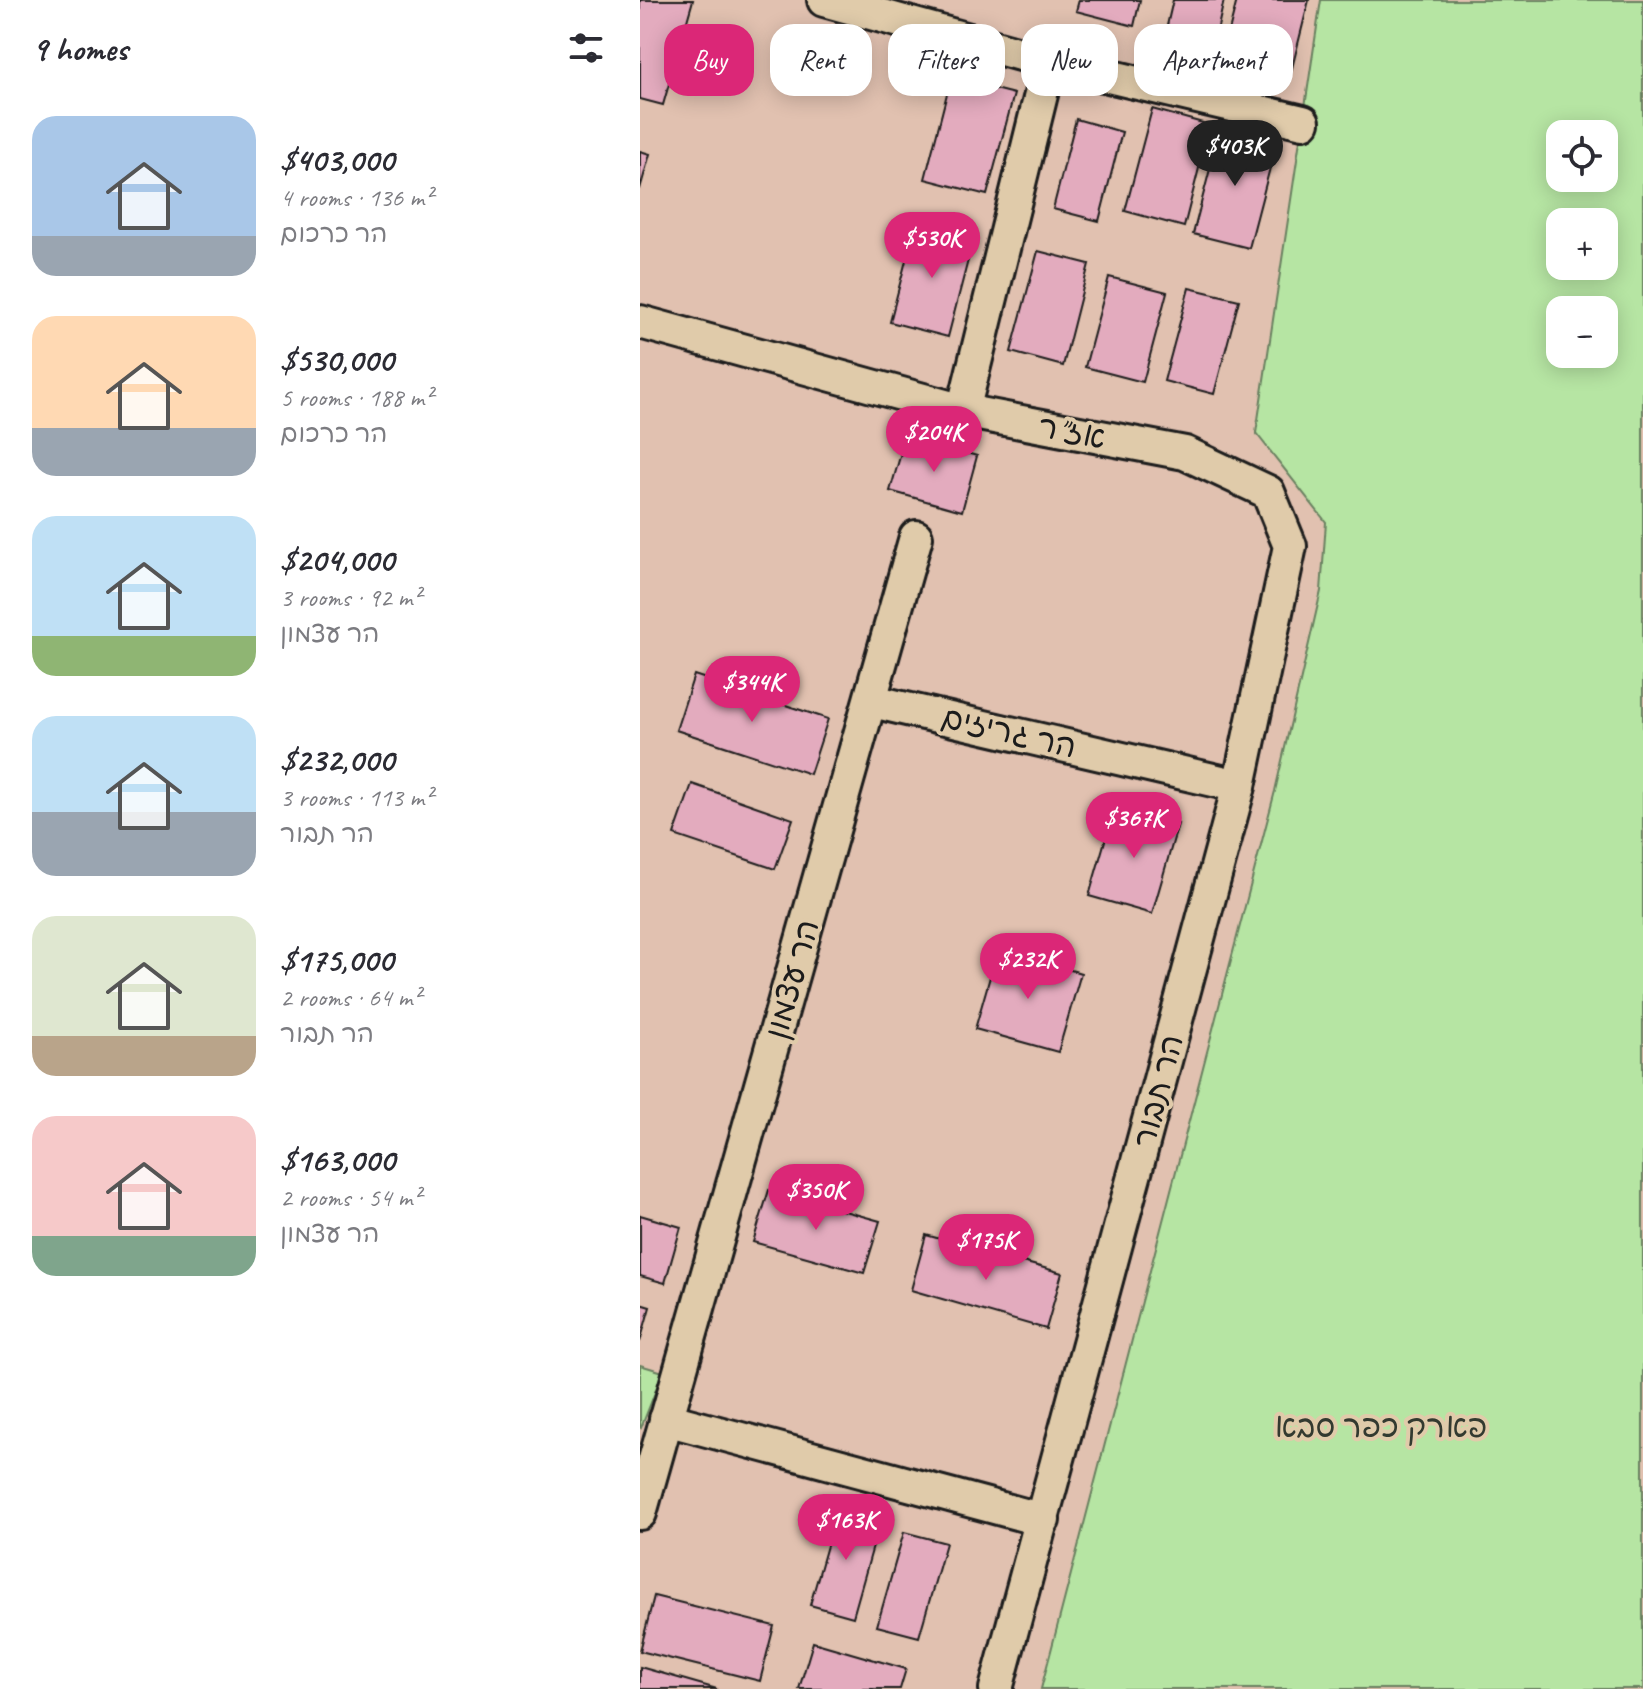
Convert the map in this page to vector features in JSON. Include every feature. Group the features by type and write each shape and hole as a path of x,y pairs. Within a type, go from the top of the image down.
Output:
{"street":[{"path":"824,0 1021,54"},
{"path":"1118,78 1303,122"},
{"path":"963,411 1041,96"},
{"name":"אז\"ר","path":"640,322 963,411 1185,453 1268,492"},
{"name":"הר תבור","path":"996,1689 1239,786 1290,546 1268,492"},
{"name":"הר עצמון","path":"640,1513 916,537"},
{"name":"הר גריזים","path":"872,701 1239,786"},
{"path":"666,1419 1043,1520"}],"green space":[{"name":"פארק כפר סבא","path":"1321,0 1643,0 1643,1689 1041,1689 1275,791 1321,591 1326,522 1256,433"},
{"path":"640,1365 663,1372 641,1428 640,1427"}],"building":[{"path":"640,0 693,0 686,24 664,24 666,96 663,105 640,99"},
{"path":"1079,0 1140,0 1134,26 1076,11"},
{"path":"1173,0 1224,0 1219,24 1167,24"},
{"path":"1237,0 1309,0 1293,64 1293,24 1231,24"},
{"path":"1005,92 1014,94 987,195 925,179 946,96 1005,96"},
{"path":"1152,109 1210,125 1184,227 1125,211"},
{"path":"1076,119 1122,132 1099,221 1053,209"},
{"path":"1221,127 1277,141 1249,248 1193,234"},
{"path":"640,151 650,154 640,189"},
{"path":"916,222 974,237 948,337 890,322"},
{"path":"1038,251 1089,264 1063,366 1011,352"},
{"path":"1109,277 1167,292 1143,382 1085,367"},
{"path":"1189,288 1239,300 1214,394 1164,381"},
{"path":"906,436 977,456 962,511 890,491"},
{"path":"694,675 828,719 810,774 676,730"},
{"path":"692,784 793,819 775,869 674,835"},
{"path":"1115,806 1178,824 1152,914 1089,896"},
{"path":"998,949 1081,973 1058,1052 975,1029"},
{"path":"769,1190 880,1221 864,1273 753,1242"},
{"path":"640,1215 681,1227 665,1283 640,1276"},
{"path":"926,1235 1062,1273 1046,1329 911,1290"},
{"path":"640,1304 650,1307 640,1342"},
{"path":"838,1507 881,1518 853,1617 810,1605"},
{"path":"904,1532 946,1543 919,1637 877,1626"},
{"path":"654,1596 774,1626 760,1681 640,1651"},
{"path":"813,1642 906,1669 900,1689 799,1689"},
{"path":"640,1667 717,1689 640,1689"}]}
